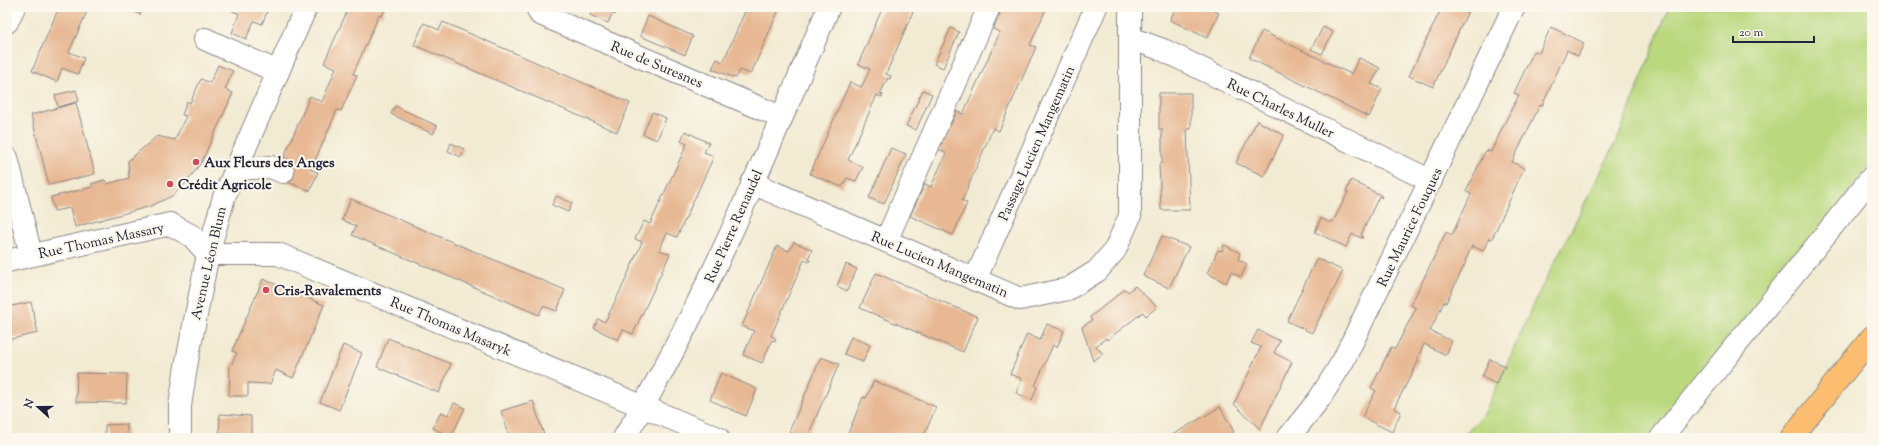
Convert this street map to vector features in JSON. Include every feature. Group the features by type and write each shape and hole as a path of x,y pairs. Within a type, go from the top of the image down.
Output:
{"main road":[{"path":"1791,438 1872,337"}],"street":[{"path":"7,22 14,7"},
{"name":"Avenue Léon Blum","path":"180,438 180,406 186,366 208,254 224,197 306,7"},
{"name":"Rue de Suresnes","path":"537,7 540,14 781,117"},
{"name":"Rue Pierre Renaudel","path":"624,438 644,406 710,281 829,7"},
{"path":"886,241 989,7"},
{"name":"Passage Lucien Mangematin","path":"975,280 1096,7"},
{"name":"Rue Lucien Mangematin","path":"752,183 1020,299 1068,289 1097,272 1115,250 1130,216 1130,7"},
{"name":"Rue Maurice Fouques","path":"1288,438 1320,398 1343,361 1514,7"},
{"name":"Rue Charles Muller","path":"1130,38 1163,50 1431,181"},
{"path":"205,39 278,72"},
{"path":"7,158 31,255"},
{"path":"236,169 271,167 282,172"},
{"path":"1661,438 1872,177"},
{"name":"Rue Thomas Massary","path":"7,261 170,224 192,236 208,254"},
{"name":"Rue Thomas Masaryk","path":"208,254 278,254 644,406"},
{"path":"644,406 718,438"}],"green space":[{"path":"1669,7 1872,7 1872,163 1652,438 1462,438 1484,414 1539,293 1619,136"}],"building":[{"path":"59,7 84,7 88,9 69,52 84,58 78,74 62,68 57,82 32,71"},
{"path":"134,7 143,7 140,15 133,11"},
{"path":"232,7 269,7 262,24 254,21 246,39 232,33 239,14 231,10"},
{"path":"349,7 386,7 382,16 379,15 353,74 357,75 341,111 337,110 311,170 318,172 310,191 285,181 293,162 284,157 310,96 322,102 336,68 324,63"},
{"path":"594,7 611,7 610,11 615,13 615,15 612,14 608,23 590,15"},
{"path":"747,7 780,7 751,74 740,70 736,78 712,69 717,59 723,62"},
{"path":"883,7 915,7 886,74 891,76 890,79 888,78 880,94 883,95 882,97 877,95 848,160 863,167 856,181 847,178 842,187 810,174 850,82 861,87 870,69 858,64"},
{"path":"998,7 1047,7 1030,45 1036,47 999,131 993,128 962,201 967,203 953,235 910,216 925,184 931,187 946,153 936,148 946,125 950,126 957,111 963,114 1000,32 993,29 1000,14 996,12"},
{"path":"1176,7 1207,7 1219,13 1207,38 1170,20"},
{"path":"1442,7 1470,7 1433,87 1409,76"},
{"path":"648,16 693,36 685,55 640,36"},
{"path":"443,22 630,103 617,132 414,45 424,23 439,30"},
{"path":"1323,27 1333,32 1322,54 1311,49"},
{"path":"1551,27 1584,43 1578,56 1567,50 1542,106 1540,105 1512,162 1524,168 1492,239 1489,238 1483,251 1472,246 1446,303 1444,302 1430,331 1452,341 1446,355 1424,344 1417,359 1419,360 1394,408 1401,412 1392,432 1362,417 1376,391 1371,388 1391,347 1395,349 1416,308 1411,305 1446,232 1452,235 1471,194 1466,191 1486,150 1491,152 1519,95 1514,93 1534,51 1539,53"},
{"path":"951,28 959,32 943,68 934,64"},
{"path":"1262,31 1351,74 1359,58 1380,68 1371,84 1382,89 1369,117 1249,58"},
{"path":"218,65 233,71 225,89 233,93 202,161 187,182 172,196 151,206 75,227 70,208 54,211 51,197 93,187 91,184 105,180 107,184 129,178 128,161 157,136 175,140 186,116 182,115 187,101 190,103 201,79 210,83"},
{"path":"76,90 79,101 58,107 55,95"},
{"path":"923,90 932,94 916,130 906,126"},
{"path":"1159,93 1191,93 1191,129 1187,129 1190,210 1161,210 1159,164 1162,163 1162,129 1159,129"},
{"path":"76,103 95,174 49,185 31,115"},
{"path":"395,106 437,126 433,134 391,114"},
{"path":"652,112 666,118 657,140 643,134"},
{"path":"1257,121 1284,135 1264,176 1236,163"},
{"path":"685,131 709,143 704,152 714,156 677,237 667,233 659,250 670,254 633,334 623,330 618,340 594,328 598,319 605,322 624,283 642,242 635,239 644,221 650,224 687,144 681,141"},
{"path":"451,143 464,149 461,157 448,151"},
{"path":"891,148 906,154 884,204 869,198"},
{"path":"1351,180 1382,196 1381,198 1379,196 1361,235 1363,237 1362,238 1352,234 1346,247 1315,232 1321,218 1330,223 1331,221 1333,222 1348,192 1346,192"},
{"path":"556,196 572,203 568,212 552,205"},
{"path":"351,199 565,290 557,311 543,306 539,315 352,235 356,226 342,220"},
{"path":"1162,236 1189,247 1169,288 1143,276"},
{"path":"794,242 812,250 808,259 810,260 809,262 804,260 771,336 776,339 775,341 772,340 762,363 743,355 754,331 742,326 777,246 789,251"},
{"path":"1224,245 1240,253 1238,259 1247,264 1241,277 1231,272 1226,283 1207,273 1218,250 1222,251"},
{"path":"1317,258 1343,271 1312,333 1287,321"},
{"path":"846,264 857,269 847,291 837,286"},
{"path":"876,273 978,317 963,352 860,308"},
{"path":"263,279 324,305 293,378 276,370 270,384 248,383 248,396 229,396 230,367 237,353 232,351"},
{"path":"1135,286 1157,307 1146,316 1143,312 1107,340 1106,338 1096,346 1103,354 1093,361 1082,327 1092,320 1090,317 1125,289 1128,292"},
{"path":"31,302 38,333 7,340 7,307"},
{"path":"1047,324 1064,331 1057,347 1053,345 1035,386 1037,387 1032,400 1016,393 1022,379 1010,374 1027,334 1040,340"},
{"path":"1258,330 1280,341 1274,353 1292,362 1260,429 1234,404 1261,347 1251,343"},
{"path":"851,337 870,345 863,362 844,354"},
{"path":"388,338 451,364 439,393 377,367"},
{"path":"343,345 362,353 339,410 320,402"},
{"path":"821,357 839,364 807,438 802,438 789,432"},
{"path":"1490,359 1505,366 1496,384 1482,377"},
{"path":"77,373 127,374 126,403 76,402"},
{"path":"721,373 757,389 746,416 710,400"},
{"path":"874,381 936,407 923,438 850,438 851,435 848,434 863,397 866,398"},
{"path":"533,401 545,438 510,438 501,411"},
{"path":"454,403 465,408 451,437 433,428 441,412 448,415"},
{"path":"1220,407 1234,432 1224,438 1167,438"},
{"path":"220,414 251,416 251,438 219,438"},
{"path":"127,424 127,438 105,438 105,425"}],"place":[{"name":"Aux Fleurs des Anges","path":"196,162"},
{"name":"Crédit Agricole","path":"170,184"},
{"name":"Cris-Ravalements","path":"266,290"}]}
